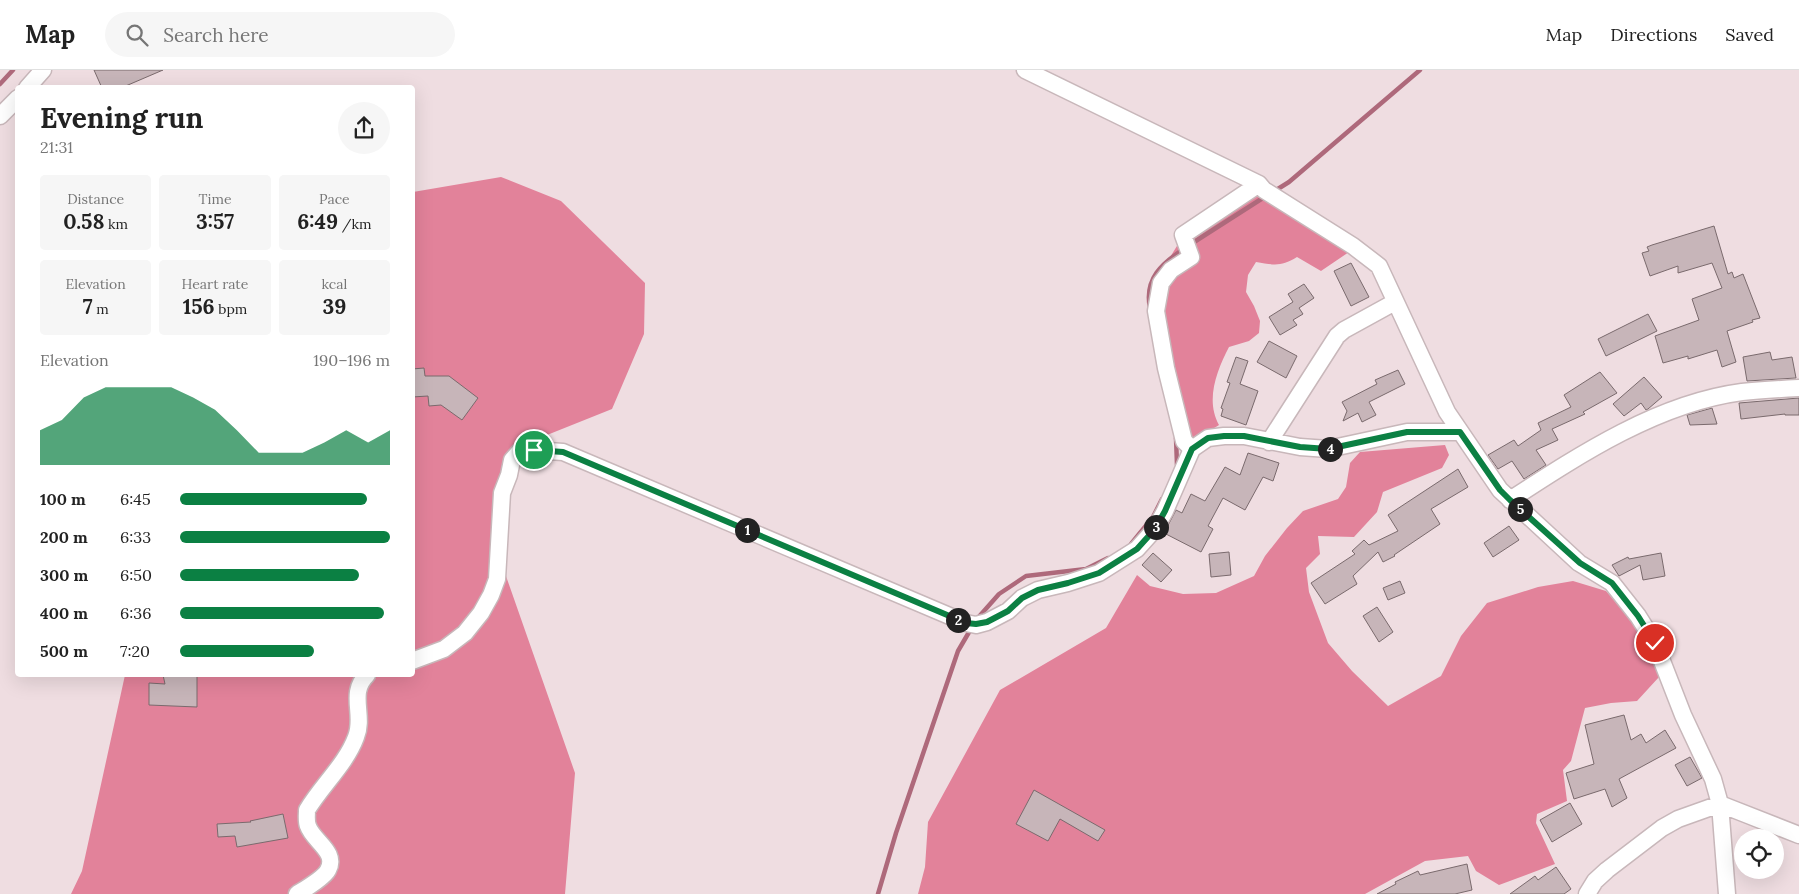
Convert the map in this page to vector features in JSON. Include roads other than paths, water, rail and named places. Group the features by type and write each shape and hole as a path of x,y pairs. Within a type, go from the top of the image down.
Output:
{"street":[{"path":"30,85 43,70"},
{"path":"1024,70 1259,184 1264,190 1353,246 1379,266 1447,412 1500,490 1580,563 1612,583 1638,616 1655,643 1682,715 1713,779 1720,804 1727,894"},
{"path":"0,116 15,101"},
{"path":"1192,449 1184,441 1166,368 1156,311 1161,283 1171,270 1191,257 1183,235 1259,184"},
{"path":"1268,442 1338,336 1344,330 1395,302"},
{"path":"1510,500 1572,459 1662,414 1740,392 1799,388"},
{"path":"415,660 444,649 466,633 481,613 491,594 497,579 502,494 512,460 519,452 534,450 563,452 966,623 976,624 987,622 1008,611 1022,598 1038,590 1099,573 1137,549 1155,529 1165,511 1192,449 1208,438 1244,436 1268,442 1328,449 1407,432 1460,432"},
{"path":"297,894 328,871 330,855 309,828 306,821 307,810 348,754 357,736 359,719 357,688 365,677"},
{"path":"1587,894 1595,881 1607,870 1662,828 1678,819 1720,804 1799,835"}],"waterway":[{"path":"0,84 13,70"},
{"path":"1273,192 1289,182 1420,70"},
{"path":"1191,244 1266,196"},
{"path":"1150,308 1150,289 1156,273 1184,249"},
{"path":"1176,438 1177,465"},
{"path":"1131,544 1153,517 1162,499"},
{"path":"976,620 999,594 1026,576 1086,569 1108,558"},
{"path":"878,894 896,833 958,651 972,627"}]}
